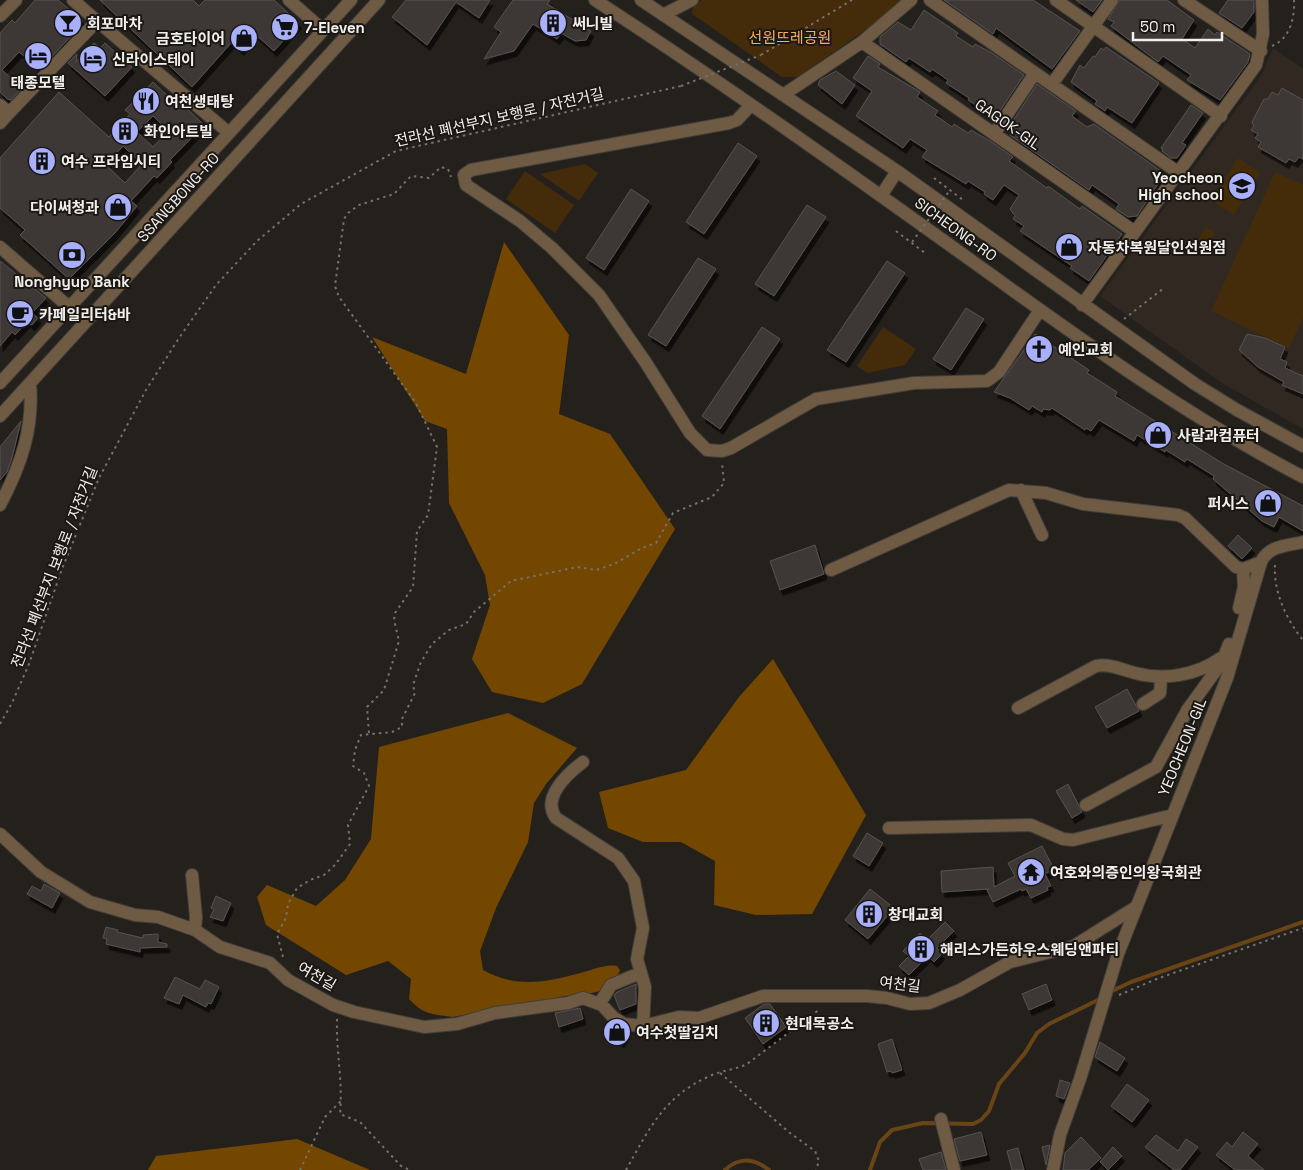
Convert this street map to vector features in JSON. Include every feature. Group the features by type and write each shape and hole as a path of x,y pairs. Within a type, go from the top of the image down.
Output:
{"street":[{"path":"0,16 16,0"},
{"path":"73,0 229,133"},
{"path":"289,0 324,30"},
{"name":"SSANGBONG-RO","path":"1,379 351,0"},
{"name":"SSANGBONG-RO","path":"0,416 379,0"},
{"name":"SICHEONG-RO","path":"594,0 751,105 1040,310 1187,411 1244,446 1303,477"},
{"name":"SICHEONG-RO","path":"641,0 897,171 1195,384 1303,446"},
{"path":"664,14 692,0"},
{"path":"783,95 862,42 911,0"},
{"path":"930,0 1179,173"},
{"path":"1056,0 1220,116"},
{"path":"1052,84 1112,0"},
{"path":"1184,0 1261,51"},
{"path":"1082,305 1256,65 1261,51 1263,34 1262,0"},
{"path":"0,123 4,109 97,21"},
{"name":"GAGOK-GIL","path":"862,42 1135,232"},
{"path":"994,134 1036,73"},
{"path":"751,105 737,120 729,123 472,170 465,180 552,248 599,295 646,363 693,438 707,450 722,451 739,444 816,400 914,383 987,381 998,372 1040,310"},
{"path":"881,196 897,171"},
{"path":"0,247 69,307"},
{"path":"0,505 16,472 29,433 32,404 30,383"},
{"path":"1021,490 1042,535"},
{"path":"831,570 1001,492 1021,490 1046,493 1083,504 1178,514 1186,518 1236,567 1243,569 1261,562 1266,552 1303,542"},
{"name":"YEOCHEON-GIL","path":"1101,1008 1136,908 1227,678 1261,562"},
{"path":"1086,805 1156,767 1188,708 1226,655 1243,594 1243,569"},
{"path":"1018,708 1102,664 1161,678 1205,668 1226,655"},
{"path":"1143,704 1160,693 1161,678"},
{"path":"583,762 566,776 554,794 550,806 556,818 618,858 630,873 636,887 643,928 637,959 645,987 643,1026"},
{"path":"889,828 1031,825 1063,839 1073,840 1173,815"},
{"name":"여천길","path":"0,834 41,872 90,902 135,915 158,917 195,930 220,947 270,963 288,980 333,1005 354,1012 424,1027 457,1024 495,1013 568,1003 583,998 600,1003 618,1021 643,1026 679,1016 699,1018 764,996 867,996 887,998 910,1004 930,1003 960,990 1010,962 1074,946 1136,908"},
{"path":"192,874 196,918 195,930"},
{"path":"600,1003 611,985 640,973"},
{"path":"1053,1170 1060,1136 1080,1080 1101,1008"},
{"path":"943,1125 954,1170"}],"path":[{"name":"전라선 폐선부지 보행로 / 자전거길","path":"0,724 12,703 29,664 62,568 99,478 146,390 180,338 216,285 257,241 301,204 396,151 681,86 761,55 852,0"},
{"path":"1261,51 1279,44 1289,30 1295,16 1294,0"},
{"path":"369,733 367,708 384,690 399,641 394,612 414,587 417,531 428,515 437,447 416,403 339,297 335,286 339,244 344,219 348,213 359,205 394,194 411,176 429,178 441,167 448,168 453,180 465,180"},
{"path":"934,178 963,200"},
{"path":"912,242 950,190"},
{"path":"896,231 926,252"},
{"path":"1125,318 1164,288"},
{"path":"286,963 277,934 286,918 288,904 297,888 310,880 324,875 335,865 350,844 348,825 369,786 364,773 353,766 355,750 361,735 392,732 402,727 402,719 415,693 413,685 421,662 432,644 449,630 466,624 474,612 511,581 577,566 596,570 614,564 642,548 656,543 673,513 712,498 724,483 722,477 722,451"},
{"path":"1276,548 1274,572 1280,597 1289,618 1303,640"},
{"path":"1101,1008 1112,999 1152,981 1303,928"},
{"path":"626,1170 662,1109 695,1083 720,1073 736,1070 747,1064 815,1014 833,997"},
{"path":"333,1005 337,1012 336,1049 341,1072 340,1114 360,1122 401,1166 410,1170"},
{"path":"720,1073 790,1133 815,1151 819,1161 816,1170"},
{"path":"300,1170 325,1117 341,1101"}],"shaded area":[{"name":"Yeocheon High school","path":"1273,48 1303,69 1303,429 1222,383 1100,296 1261,76"},
{"path":"504,242 569,335 559,414 610,434 675,529 582,684 543,703 492,692 472,659 490,605 485,575 449,503 447,429 425,421 372,337 466,374"},
{"path":"773,659 866,815 812,914 756,915 714,905 715,861 681,842 643,842 608,828 599,792 686,770 739,697"},
{"path":"508,713 577,748 546,784 534,803 528,842 496,908 480,951 483,970 508,980 533,982 558,979 605,966 617,966 620,970 617,977 608,987 596,992 453,1017 439,1015 424,1011 409,999 411,979 388,961 346,975 266,925 257,897 267,885 316,906 345,880 371,839 379,747"},
{"path":"297,1139 370,1170 148,1170 156,1156"}],"green space":[{"name":"선원뜨레공원","path":"702,0 901,0 871,26 798,77 782,77 691,13 696,3"},
{"path":"1238,158 1260,173 1234,215 1211,200"},
{"path":"585,164 598,173 579,201 540,174"},
{"path":"525,171 574,205 555,233 506,199"},
{"path":"1275,172 1303,185 1303,318 1289,348 1211,311"},
{"path":"1206,227 1215,233 1200,255 1192,249"},
{"path":"883,327 916,349 905,365 867,373 857,366"}],"building":[{"path":"35,0 58,0 82,20 81,26 40,69 19,52 2,70 22,88 11,100 7,99 0,92 0,33 12,20 15,23"},
{"path":"100,0 193,0 199,6 205,0 274,0 299,23 274,51 255,34 241,50 232,42 192,87"},
{"path":"406,0 490,0 479,18 456,2 427,45 392,17"},
{"path":"513,0 550,0 547,4 591,31 586,40 575,41 561,33 557,39 533,24 514,51 484,59 501,32 494,27"},
{"path":"944,0 1033,0 1080,31 1052,69 996,28 993,34"},
{"path":"1076,0 1102,0 1093,12"},
{"path":"1120,0 1167,0 1194,20 1182,39 1195,48 1208,29 1215,35 1217,32 1250,54 1248,62 1220,100 1187,80 1191,75 1163,56 1158,62 1111,26 1114,22 1108,19"},
{"path":"1228,0 1254,0 1254,12 1242,28 1219,13"},
{"path":"924,10 958,33 956,36 973,47 975,44 992,53 1024,75 995,118 946,83 948,80 932,69 930,72 909,58 906,62 880,44 880,37 898,22 911,30"},
{"path":"94,43 100,48 105,43 132,67 105,96 68,63 77,54 76,62"},
{"path":"1106,47 1159,83 1132,123 1107,107 1105,111 1095,104 1097,101 1071,82 1080,65 1084,68 1101,48 1104,50"},
{"path":"868,56 880,64 878,67 920,92 917,97 938,111 935,115 952,127 954,124 968,133 971,130 992,142 1013,157 1009,161 1047,188 1048,186 1080,209 1082,206 1122,234 1089,281 1070,268 1072,266 1020,231 1024,226 1013,219 1015,216 1010,209 1019,195 1004,185 993,200 984,194 985,192 968,181 966,184 922,157 927,150 910,139 903,148 856,116 872,91 853,78"},
{"path":"836,71 855,85 842,104 818,85 820,80"},
{"path":"153,82 174,102 177,99 204,125 170,160 172,162 157,178 154,176 131,201 137,206 115,233 69,279 20,235 25,230 0,208 0,158 59,92 109,137 130,114 125,110","holes":["153,116 168,131 153,147 137,132","123,146 142,164 125,183 106,165"]},
{"path":"1037,84 1076,111 1072,116 1087,127 1094,124 1161,171 1162,178 1137,216 1128,217 1116,209 1119,204 1092,185 1089,190 1010,135 1013,130 1009,127"},
{"path":"1282,88 1303,100 1303,159 1299,157 1295,162 1289,159 1286,163 1258,147 1261,142 1255,138 1258,134 1251,130 1254,126 1252,122 1264,99 1268,99 1272,92 1278,95"},
{"path":"1191,105 1203,113 1182,143 1186,145 1177,158 1171,158 1161,148"},
{"path":"738,143 757,156 704,234 686,222"},
{"path":"631,189 649,201 604,270 586,258"},
{"path":"807,205 826,217 774,296 755,284"},
{"path":"698,258 716,269 666,346 648,335"},
{"path":"0,261 46,298 32,313 38,318 32,325 27,322 15,335 12,332 0,346"},
{"path":"887,261 905,273 846,362 827,350"},
{"path":"966,308 984,319 951,370 933,359"},
{"path":"762,327 780,339 720,429 702,416"},
{"path":"1035,334 1089,370 1087,373 1117,392 1115,396 1222,463 1303,506 1303,531 1279,517 1274,527 1262,521 1213,479 1214,476 1187,459 1185,462 1137,435 1134,441 1099,420 1091,431 1086,428 1085,430 1052,408 1050,410 1043,409 1042,412 1032,406 1029,410 1010,398 994,392"},
{"path":"1247,334 1265,338 1285,347 1280,359 1287,362 1285,368 1303,376 1303,394 1282,385 1284,382 1258,367 1239,350"},
{"path":"21,421 12,458 7,472 0,480 0,447"},
{"path":"1238,535 1252,548 1242,559 1228,546"},
{"path":"815,545 824,574 780,590 770,561"},
{"path":"1127,689 1139,711 1107,728 1095,707"},
{"path":"1068,784 1082,812 1072,818 1056,791"},
{"path":"867,833 883,843 869,866 853,856"},
{"path":"1042,846 1054,869 1045,874 1051,886 1047,887 1048,890 1031,898 1026,889 1022,891 1021,889 993,902 987,890 989,889 942,892 941,871 993,867 994,887 1015,876 1008,863"},
{"path":"44,884 60,893 52,908 27,894 32,886 41,891"},
{"name":"창대교회","path":"870,889 894,908 868,939 845,920"},
{"path":"216,896 231,903 223,921 210,917 214,910 211,908"},
{"name":"해리스가든하우스웨딩앤파티","path":"945,922 954,931 937,948 942,954 934,962 928,956 909,975 899,966 909,956 903,951 920,933 927,940"},
{"path":"106,927 118,930 117,932 143,938 143,935 158,934 158,942 167,944 167,947 140,948 140,952 106,944 107,939 103,938"},
{"path":"175,977 200,989 205,980 219,987 211,1004 208,1003 206,1007 183,995 179,1004 164,998"},
{"path":"636,984 636,1004 620,1010 614,995"},
{"path":"1046,984 1052,1000 1029,1010 1022,994"},
{"name":"현대목공소","path":"764,1004 770,1004 786,1027 763,1044 745,1018"},
{"path":"580,1008 583,1019 559,1027 555,1013"},
{"path":"612,1026 627,1032 621,1042 607,1033"},
{"path":"892,1039 902,1070 892,1073 891,1071 887,1072 878,1044"},
{"path":"1100,1042 1125,1058 1117,1071 1095,1057"},
{"path":"1060,1080 1070,1083 1064,1099 1056,1096"},
{"path":"1127,1084 1149,1100 1132,1122 1111,1106"},
{"path":"981,1132 987,1155 960,1161 954,1139"},
{"path":"1243,1132 1258,1144 1248,1156 1264,1170 1235,1170 1216,1155 1227,1142 1232,1147"},
{"path":"1156,1135 1178,1151 1186,1139 1198,1147 1180,1170 1174,1170 1145,1147"},
{"path":"1081,1137 1101,1158 1088,1170 1063,1170 1065,1153"},
{"path":"1050,1145 1046,1165 1042,1147"},
{"path":"1113,1147 1122,1156 1108,1170 1100,1162"},
{"path":"1018,1148 1024,1170 1012,1170 1007,1151"},
{"path":"941,1152 946,1170 923,1170 919,1159"}],"waterway":[{"path":"1110,992 1131,982 1303,922"},
{"path":"870,1170 880,1142 892,1130 923,1123 973,1124 981,1120 989,1111 999,1084 1025,1053 1037,1033 1049,1024 1100,999"},
{"path":"725,1170 741,1161 752,1161 769,1170"}],"place":[{"name":"회포마차","path":"68,23"},
{"name":"써니빌","path":"553,23"},
{"name":"7-Eleven","path":"285,27"},
{"name":"금호타이어","path":"244,38"},
{"name":"태종모텔","path":"38,56"},
{"name":"신라이스테이","path":"93,59"},
{"name":"여천생태탕","path":"146,101"},
{"name":"화인아트빌","path":"125,131"},
{"name":"여수 프라임시티","path":"42,161"},
{"name":"Yeocheon High school","path":"1242,186"},
{"name":"다이써청과","path":"118,207"},
{"name":"자동차복원달인선원점","path":"1069,247"},
{"name":"Nonghyup Bank","path":"72,255"},
{"name":"카페일리터&바","path":"20,314"},
{"name":"예인교회","path":"1039,349"},
{"name":"사람과컴퓨터","path":"1158,435"},
{"name":"퍼시스","path":"1268,503"},
{"name":"여호와의증인의왕국회관","path":"1031,872"},
{"name":"창대교회","path":"869,914"},
{"name":"해리스가든하우스웨딩앤파티","path":"921,949"},
{"name":"현대목공소","path":"766,1023"},
{"name":"여수첫딸김치","path":"617,1032"}]}
